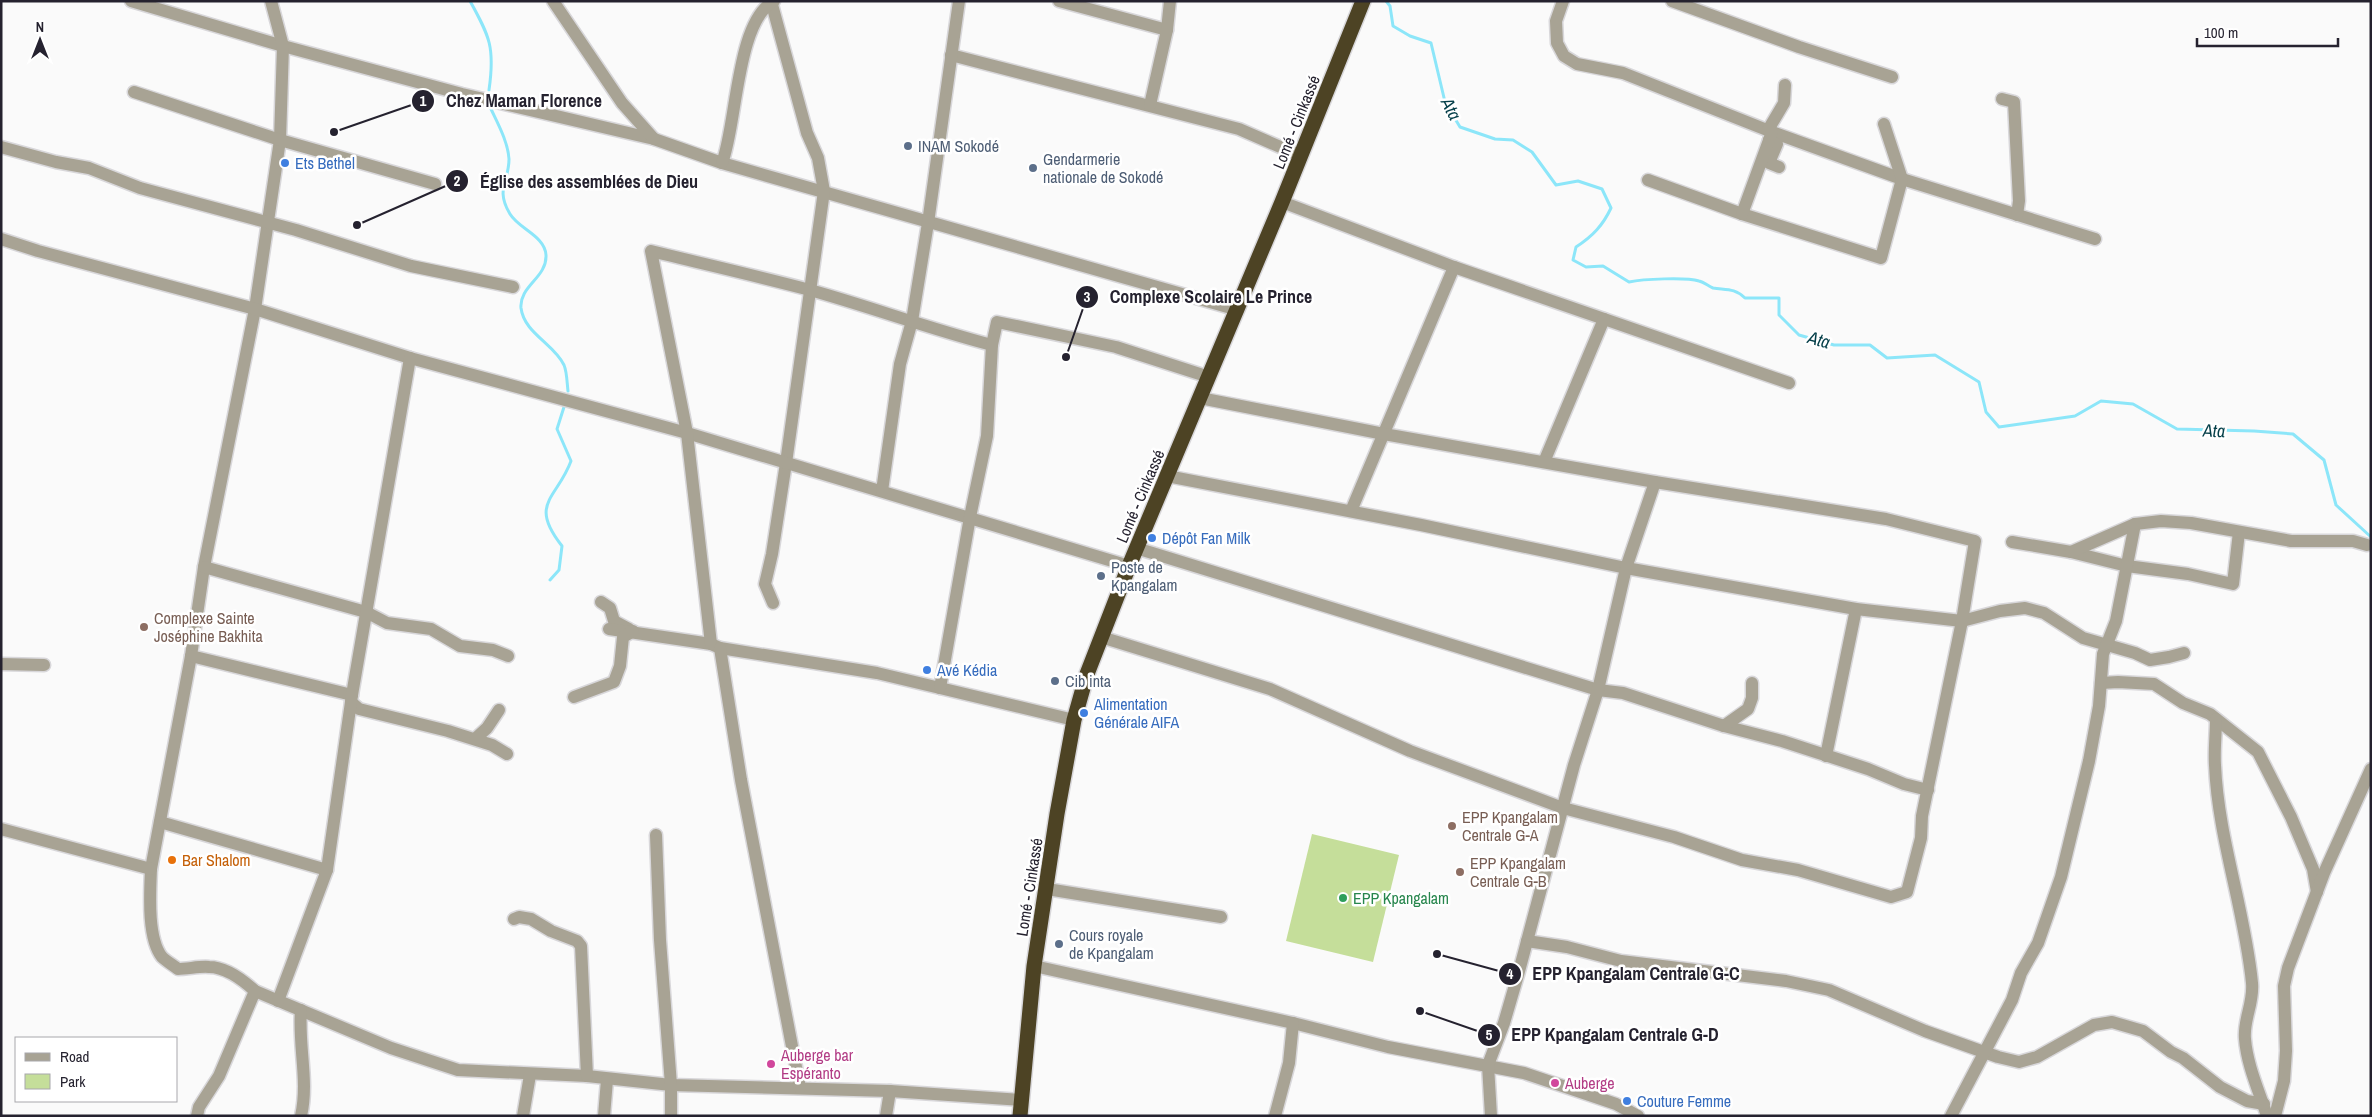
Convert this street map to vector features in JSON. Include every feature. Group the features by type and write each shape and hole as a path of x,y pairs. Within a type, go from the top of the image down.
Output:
{"highway":[{"name":"Lomé - Cinkassé","path":"1020,1116 1034,966 1074,720 1101,637 1136,548 1238,310 1363,1"}],"street":[{"path":"131,1 283,46 462,94 654,139 722,163 1238,310"},
{"path":"271,1 283,46 280,140 266,224 255,310 204,567 191,656 151,870 149,898 152,929 162,956 178,969 210,967 225,971 242,980 255,991 278,1001 391,1048 458,1070 530,1075 587,1076 607,1080 672,1085 800,1088 1022,1100"},
{"path":"553,1 622,103 654,139"},
{"path":"882,491 900,364 912,321 928,223 959,1"},
{"path":"1059,1 1167,30"},
{"path":"1150,105 1167,30 1170,1"},
{"path":"1563,1 1556,21 1557,43 1564,56 1577,64 1623,73 1769,134 1902,179 2095,239"},
{"path":"1672,1 1799,47 1892,77"},
{"path":"722,163 728,148 741,60 756,23 772,2"},
{"path":"772,2 807,133 822,171 824,191 786,462 772,554 765,584 773,603"},
{"path":"951,55 1239,129 1301,156"},
{"path":"1742,214 1769,134 1784,103 1785,86"},
{"path":"134,92 280,140 435,184"},
{"path":"2002,98 2014,102 2019,201 2017,215"},
{"path":"1648,180 1742,214 1881,258 1902,179 1884,124"},
{"path":"1769,134 1777,144 1769,163 1779,167"},
{"path":"1,147 56,162 88,168 140,188 266,224 296,230 411,266 513,287"},
{"path":"1282,202 1454,267 1789,383"},
{"path":"1,239 38,251 255,310 410,358 687,433 1129,566"},
{"path":"800,1088 716,646 687,433 651,251 810,290 912,321 934,330 992,344"},
{"path":"1350,512 1454,267"},
{"path":"1544,462 1604,319"},
{"path":"940,688 970,517 987,436 992,344 997,322 1116,347 1209,377"},
{"path":"278,1001 327,870 351,699 410,358"},
{"path":"1101,637 1270,690 1410,751 1563,808 1674,837 1742,860 1798,870 1896,897 1907,892 1921,838 1922,816 1962,620 1975,541 1886,519 1654,482 1384,434 1200,398"},
{"path":"1167,476 1626,568 1856,609 1962,620 2000,611 2025,608 2044,613 2083,638 2135,652 2150,660 2184,652"},
{"path":"1490,1116 1488,1065 1504,1022 1527,942 1563,808 1598,690 1626,568 1654,482"},
{"path":"2071,552 2135,524 2161,521 2191,522 2291,541 2353,541 2367,545"},
{"path":"1951,1116 1998,1029 2022,973 2038,943 2061,877 2084,788 2101,683 2103,654 2116,621 2135,524"},
{"path":"2012,542 2071,552 2128,566 2188,574 2233,584 2239,532"},
{"path":"1136,548 1598,690 1623,693 1724,726 1782,741 1928,790"},
{"path":"204,567 366,612 387,623 431,630 460,646 493,650 508,656"},
{"path":"601,602 610,608 614,621 633,631"},
{"path":"1826,756 1856,609"},
{"path":"609,629 633,631 877,673 1074,720"},
{"path":"574,697 614,682 620,666 623,637 633,631"},
{"path":"191,656 351,699 359,709 475,739 492,745 507,754"},
{"path":"1,664 44,664"},
{"path":"1724,726 1748,709 1751,704 1752,683"},
{"path":"2101,683 2154,684 2183,703 2210,714 2258,752 2291,817 2313,868 2317,894"},
{"path":"475,739 487,728 498,710"},
{"path":"2216,719 2215,765 2221,813 2241,910 2252,984 2252,1004 2245,1026 2245,1039 2266,1110"},
{"path":"2275,1116 2284,1080 2286,1051 2284,986 2288,968 2324,873 2371,769"},
{"path":"160,822 327,870"},
{"path":"1,829 151,870"},
{"path":"656,835 660,940 672,1085 671,1116"},
{"path":"1047,889 1221,917"},
{"path":"514,919 518,917 531,919 551,931 577,940 581,946 587,1076"},
{"path":"1527,942 1568,947 1621,961 1786,981 1828,990 1899,1021 2011,1060 2027,1061 2094,1025 2112,1022 2136,1028 2148,1034 2220,1087 2266,1110"},
{"path":"1034,966 1442,1058 1488,1065 1541,1078 1616,1104 1638,1116"},
{"path":"197,1116 199,1108 219,1076 255,991"},
{"path":"301,1010 299,1033 305,1097 301,1116"},
{"path":"1275,1116 1289,1063 1292,1023"},
{"path":"523,1116 530,1075"},
{"path":"604,1116 607,1080"},
{"path":"886,1116 890,1092"}],"green space":[{"name":"EPP Kpangalam","path":"1312,834 1399,855 1373,962 1286,941"}],"waterway":[{"path":"470,1 489,43 491,53 489,90"},
{"name":"Ata","path":"1386,1 1390,6 1393,26 1410,36 1431,43 1445,102 1460,127 1495,139 1513,140 1532,152 1556,185 1578,181 1602,189 1611,208 1597,230 1576,247 1573,260 1586,267 1603,266 1629,282 1685,279 1701,282 1713,288 1734,291 1745,298 1779,298 1779,315 1799,335 1834,345 1870,345 1887,358 1935,355 1979,382 1986,412 1999,427 2075,416 2101,401 2133,404 2177,429 2293,434 2324,460 2336,505 2371,537"},
{"path":"491,109 507,146 509,159 503,192 506,205 514,219 537,238 545,248 545,263 542,270 528,288 522,300 523,317 564,365 568,391"},
{"path":"550,580 559,570 562,546 552,532 547,520 546,510 548,502 571,461 557,429 564,407"}],"place":[{"name":"Chez Maman Florence","path":"334,132"},
{"name":"INAM Sokodé","path":"908,146"},
{"name":"Ets Bethel","path":"285,163"},
{"name":"Gendarmerie nationale de Sokodé","path":"1033,168"},
{"name":"Église des assemblées de Dieu","path":"357,225"},
{"name":"Complexe Scolaire Le Prince","path":"1066,357"},
{"name":"Dépôt Fan Milk","path":"1152,538"},
{"name":"Poste de Kpangalam","path":"1101,576"},
{"name":"Complexe Sainte Joséphine Bakhita","path":"144,627"},
{"name":"Avé Kédia","path":"927,670"},
{"name":"Cib inta","path":"1055,681"},
{"name":"Alimentation Générale AIFA","path":"1084,713"},
{"name":"EPP Kpangalam Centrale G-A","path":"1452,826"},
{"name":"Bar Shalom","path":"172,860"},
{"name":"EPP Kpangalam Centrale G-B","path":"1460,872"},
{"name":"EPP Kpangalam","path":"1343,898"},
{"name":"Cours royale de Kpangalam","path":"1059,944"},
{"name":"EPP Kpangalam Centrale G-C","path":"1437,954"},
{"name":"EPP Kpangalam Centrale G-D","path":"1420,1011"},
{"name":"Auberge bar Espéranto","path":"771,1064"},
{"name":"Auberge","path":"1555,1083"},
{"name":"Couture Femme","path":"1627,1101"}]}
